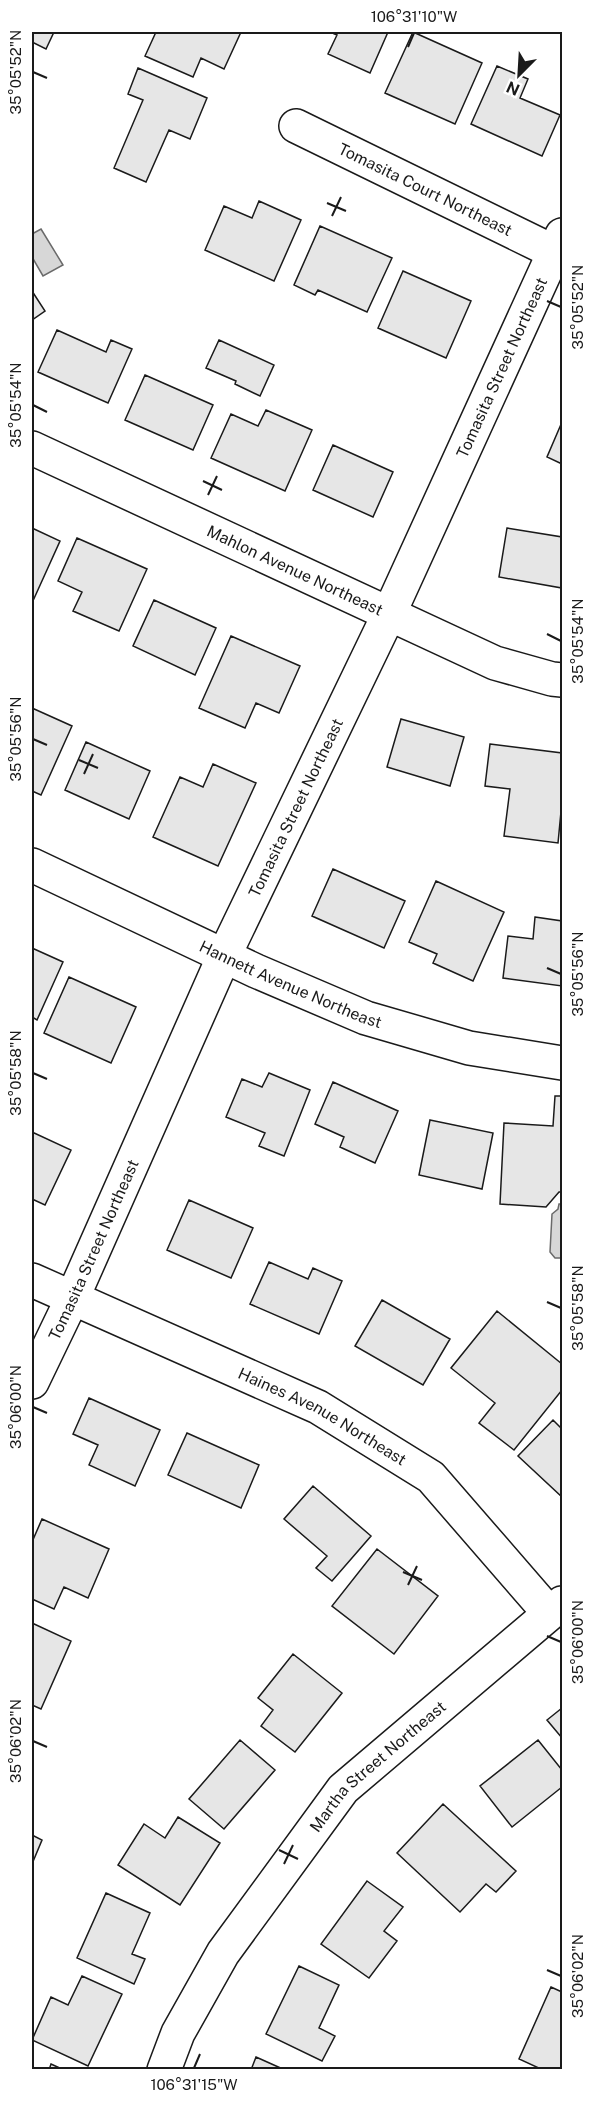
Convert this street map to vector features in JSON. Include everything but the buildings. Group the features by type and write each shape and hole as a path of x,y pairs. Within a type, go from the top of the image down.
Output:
{"street":[{"name":"Tomasita Court Northeast","path":"296,126 558,244"},
{"name":"Tomasita Street Northeast","path":"32,1382 72,1299 224,956 389,614 558,244"},
{"name":"Mahlon Avenue Northeast","path":"32,448 495,663 562,680"},
{"name":"Hannett Avenue Northeast","path":"32,865 224,956 366,1018 469,1048 562,1063"},
{"name":"Haines Avenue Northeast","path":"32,1280 318,1407 430,1477 556,1608"},
{"name":"Martha Street Northeast","path":"164,2070 178,2033 224,1953 343,1789 556,1608"}],"shaded area":[{"path":"41,229 63,265 43,276 32,257 32,234"},
{"path":"559,1204 562,1204 562,1258 555,1258 550,1252 552,1214 558,1209"}]}
